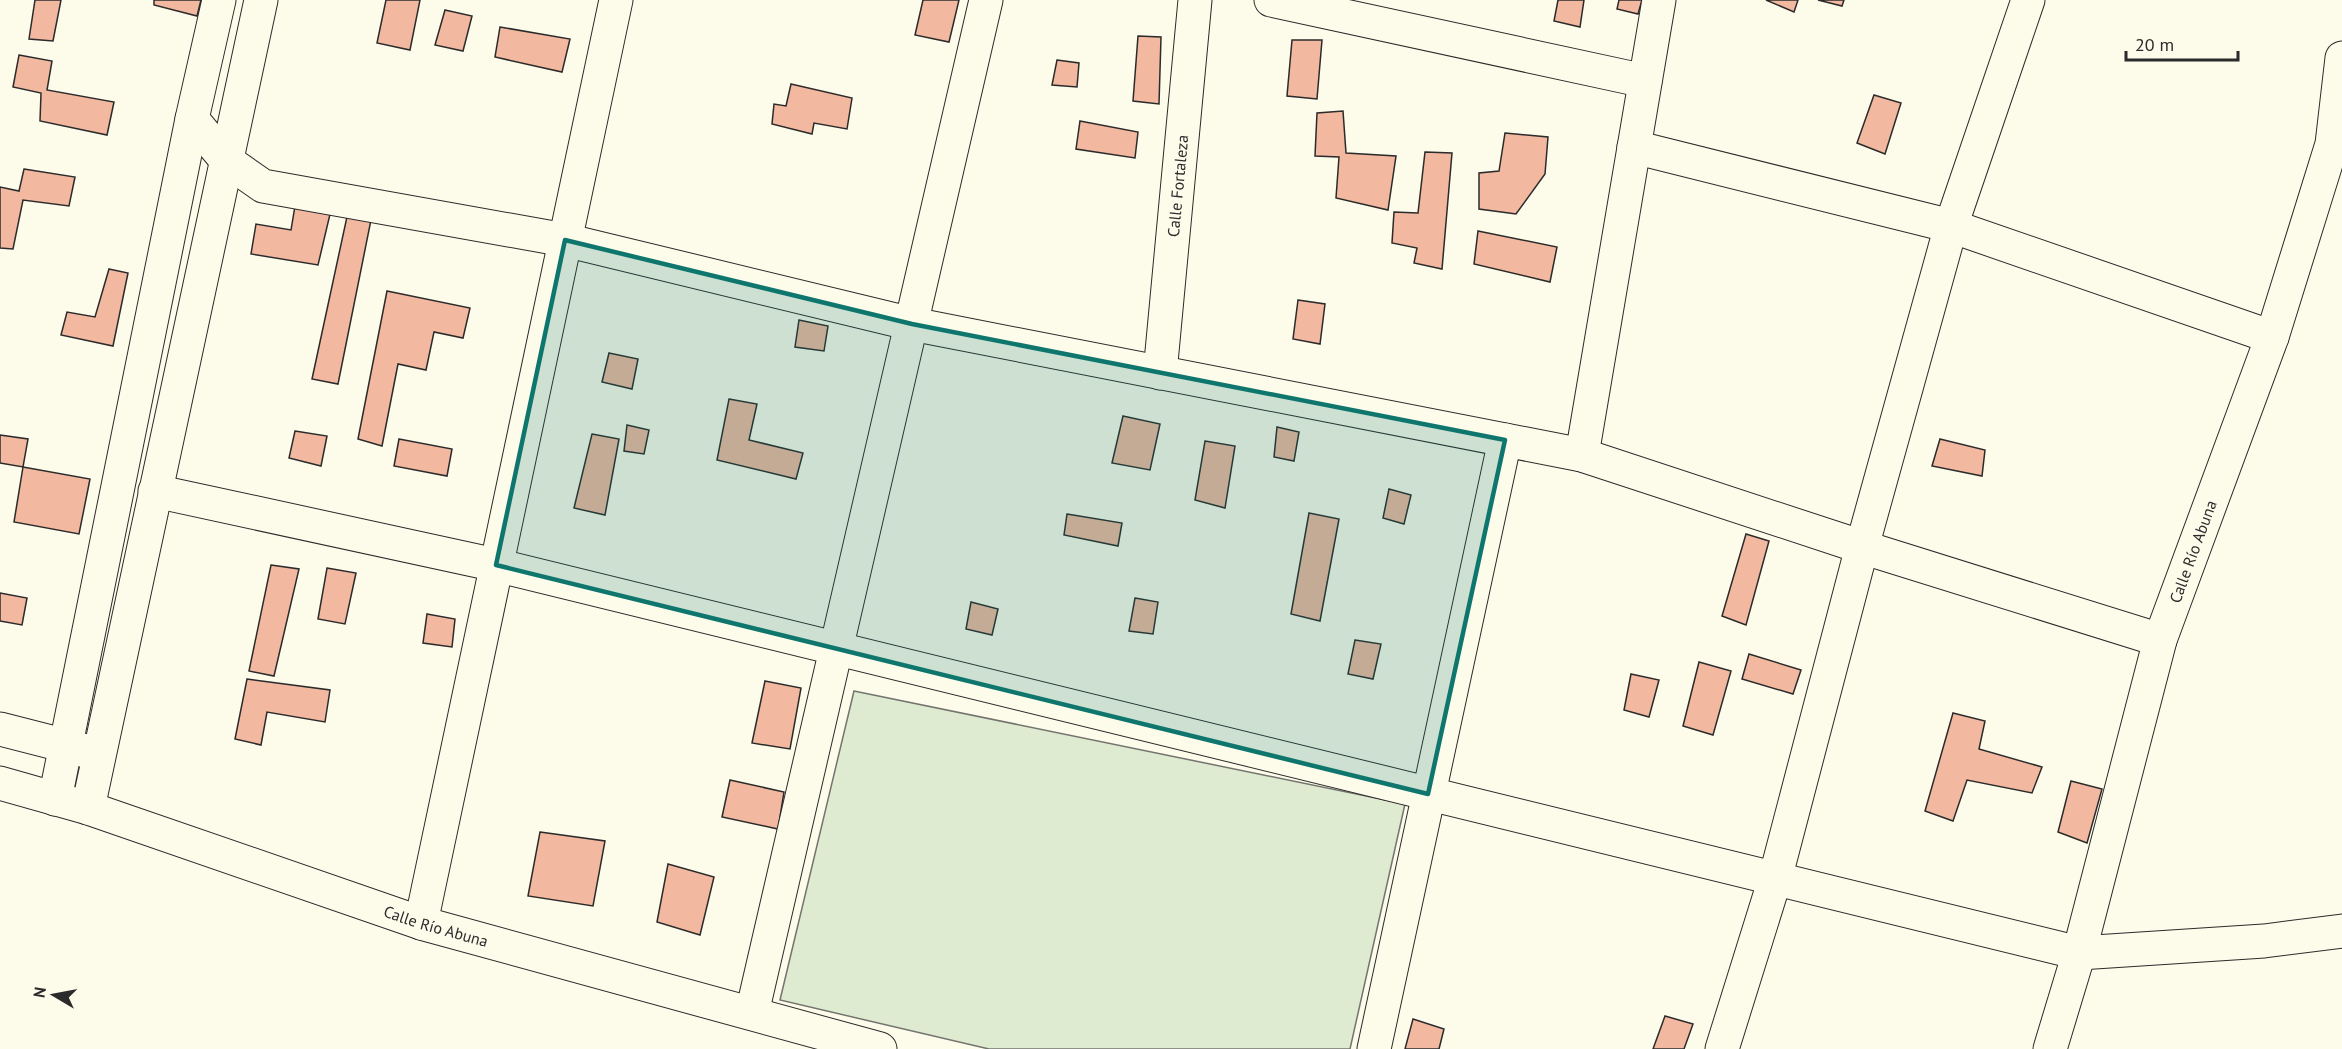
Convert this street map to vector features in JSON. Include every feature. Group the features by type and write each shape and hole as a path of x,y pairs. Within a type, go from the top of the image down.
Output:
{"street":[{"path":"55,799 192,119 219,0"},
{"path":"88,808 261,0"},
{"path":"421,923 616,0"},
{"path":"752,1013 986,0"},
{"name":"Calle Fortaleza","path":"1160,373 1195,0"},
{"path":"1271,0 1644,81"},
{"path":"1582,455 1659,0"},
{"path":"1722,1049 1774,879 1862,547 1951,226 2028,0"},
{"name":"Calle Río Abuna","path":"2050,1049 2079,954 2160,640 2272,337 2332,144 2342,58"},
{"path":"192,119 227,161 263,186 565,240 912,324 1582,455 1862,547 2160,640"},
{"path":"1634,147 1951,226 2272,337"},
{"path":"1374,1049 1505,440"},
{"path":"155,491 496,566 2079,954 2264,941 2342,931"},
{"path":"0,729 100,755"},
{"name":"Calle Río Abuna","path":"0,783 88,808 421,923 880,1049"}],"highlighted area":[{"path":"565,240 912,324 1505,440 1428,794 496,565"}],"green space":[{"path":"854,691 1405,804 1350,1049 989,1049 780,1000"}],"building":[{"path":"35,0 61,0 53,41 29,39"},
{"path":"154,0 201,0 197,16 154,5"},
{"path":"386,0 420,0 410,50 377,43"},
{"path":"923,0 959,0 949,42 915,35"},
{"path":"1558,0 1584,0 1580,27 1554,21"},
{"path":"1619,0 1642,0 1638,14 1617,9"},
{"path":"1766,0 1798,0 1794,12"},
{"path":"1818,0 1844,0 1842,6"},
{"path":"445,10 472,16 463,51 435,45"},
{"path":"500,27 570,39 562,72 495,57"},
{"path":"1138,36 1161,37 1159,104 1133,101"},
{"path":"1292,40 1322,40 1317,99 1287,96"},
{"path":"19,55 52,61 47,90 114,102 107,135 40,121 41,93 13,87"},
{"path":"1057,60 1079,63 1077,87 1052,85"},
{"path":"791,84 852,98 847,129 814,123 812,134 772,124 774,104 786,106"},
{"path":"1874,95 1901,103 1885,154 1857,143"},
{"path":"1343,111 1346,153 1396,156 1388,210 1336,198 1339,157 1315,156 1317,113"},
{"path":"1080,121 1138,132 1135,158 1076,149"},
{"path":"1505,133 1548,137 1545,174 1516,214 1479,209 1479,173 1499,171"},
{"path":"1425,152 1452,153 1442,269 1414,263 1417,248 1392,243 1394,212 1418,213"},
{"path":"24,169 75,177 69,206 23,200 13,249 0,248 0,187 19,191"},
{"path":"295,206 331,210 318,265 251,254 256,224 291,230"},
{"path":"348,212 372,215 338,384 312,379"},
{"path":"1478,231 1557,247 1550,282 1474,264"},
{"path":"109,269 128,273 113,346 61,335 67,312 95,317"},
{"path":"387,291 470,308 463,338 434,332 426,370 398,364 382,446 358,439"},
{"path":"1298,300 1325,304 1320,344 1293,339"},
{"path":"799,320 828,326 824,351 795,347"},
{"path":"609,353 638,359 632,389 602,382"},
{"path":"729,399 757,404 749,440 803,453 796,479 717,460"},
{"path":"1123,416 1160,424 1150,470 1112,463"},
{"path":"627,425 649,430 644,454 624,451"},
{"path":"1277,427 1299,432 1294,461 1274,457"},
{"path":"295,431 327,436 321,466 289,458"},
{"path":"592,434 619,439 605,515 574,508"},
{"path":"0,435 28,439 23,467 0,463"},
{"path":"399,439 452,449 447,476 394,466"},
{"path":"1940,439 1985,450 1982,476 1932,466"},
{"path":"1205,441 1235,446 1225,508 1195,500"},
{"path":"23,467 90,479 79,534 14,522"},
{"path":"1389,489 1411,495 1404,524 1383,518"},
{"path":"1309,513 1339,519 1320,621 1291,614"},
{"path":"1067,514 1122,523 1118,546 1064,535"},
{"path":"1746,534 1769,541 1746,625 1722,616"},
{"path":"271,565 299,569 274,676 249,671"},
{"path":"327,568 356,573 345,624 318,619"},
{"path":"0,593 27,598 22,625 0,621"},
{"path":"1135,598 1158,602 1153,634 1129,631"},
{"path":"971,602 998,609 992,635 966,629"},
{"path":"427,614 455,619 452,647 423,643"},
{"path":"1355,640 1381,644 1373,679 1348,674"},
{"path":"1749,654 1801,670 1793,694 1742,679"},
{"path":"1699,662 1731,671 1713,735 1683,726"},
{"path":"1631,674 1659,680 1649,717 1624,710"},
{"path":"247,679 330,690 325,722 267,712 261,745 235,739"},
{"path":"765,681 801,688 790,749 752,743"},
{"path":"1953,713 1985,721 1979,749 2042,767 2032,793 1967,780 1953,821 1925,811"},
{"path":"730,780 784,792 778,829 722,817"},
{"path":"2071,781 2102,789 2087,843 2058,832"},
{"path":"540,832 605,841 593,906 528,896"},
{"path":"668,864 714,877 700,935 657,922"},
{"path":"1665,1016 1693,1024 1684,1049 1653,1049"},
{"path":"1413,1019 1444,1029 1439,1049 1405,1049"}]}
